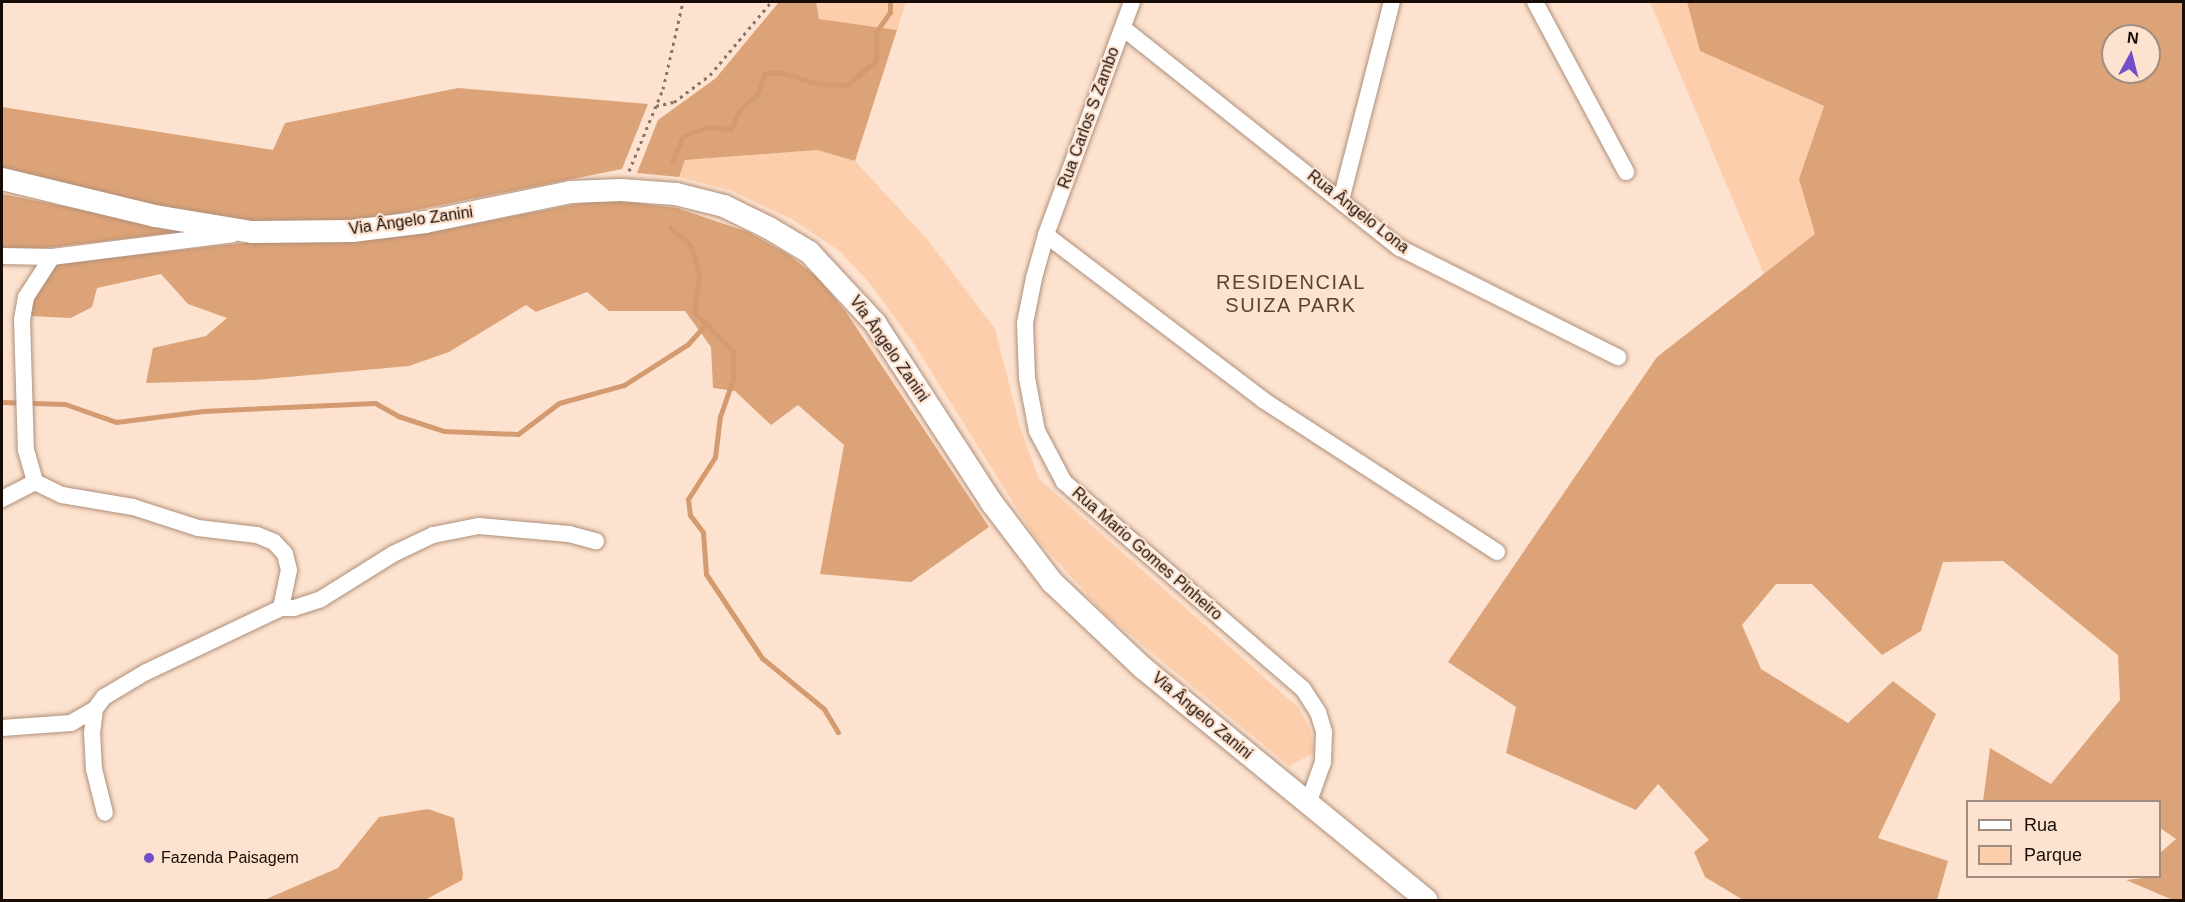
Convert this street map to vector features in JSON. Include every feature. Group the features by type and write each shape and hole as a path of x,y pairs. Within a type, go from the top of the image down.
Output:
{"street":[{"name":"Rua Carlos S Zambo","path":"1046,235 1132,2"},
{"path":"1341,200 1392,2"},
{"path":"1535,2 1626,172"},
{"name":"Rua Ângelo Lona","path":"1123,28 1400,248 1618,357"},
{"name":"Via Ângelo Zanini","path":"2,179 155,216 252,232 373,229 425,222 571,192 621,189 676,194 724,206 809,252 875,323 992,503 1052,582 1143,668 1426,900"},
{"path":"2,256 52,257 96,249 252,232"},
{"path":"1046,235 1263,400 1497,552"},
{"name":"Rua Mario Gomes Pinheiro","path":"1046,235 1025,323 1027,378 1037,431 1064,482 1303,689 1318,712 1324,732 1323,762 1308,804"},
{"path":"52,257 26,297 22,319 26,450 35,482 62,495 133,507 198,528 257,535 274,542 285,554 289,570 281,608"},
{"path":"2,499 35,482"},
{"path":"2,728 71,723 95,709 104,697 146,672 281,608 294,608 321,599 433,535 479,526 569,534 597,542"},
{"path":"95,709 94,769 105,813"}],"path":[{"path":"621,189 656,106 683,2"},
{"path":"656,106 674,102 710,75 771,2"}],"green space":[{"path":"816,2 906,2 897,30 818,19"},
{"path":"1650,2 1687,2 1700,51 1824,106 1799,179 1816,234 1764,274"},
{"path":"817,150 855,161 927,239 995,329 1020,427 1039,479 1299,708 1310,729 1314,753 1289,766 1106,615 1034,536 914,344 871,285 841,252 793,220 732,191 679,177 685,160"}],"shaded area":[{"path":"779,2 816,2 819,19 897,30 855,161 817,150 685,160 679,177 637,173 658,120 716,78"},
{"path":"1687,2 2183,2 2183,900 2173,900 2126,880 2161,878 2161,852 2176,839 2161,829 2161,800 1983,800 1990,748 2051,784 2120,700 2118,655 2003,561 1943,562 1921,631 1882,655 1812,584 1776,584 1742,625 1761,669 1848,723 1893,681 1936,714 1878,838 1948,861 1937,900 1743,900 1705,877 1694,852 1709,840 1658,784 1636,810 1506,753 1516,707 1448,662 1657,357 1815,234 1799,179 1824,106 1700,51"},
{"path":"458,88 648,104 622,169 360,221 254,224 156,208 2,169 2,107 273,150 285,123"},
{"path":"2,194 188,231 45,248 2,248"},
{"path":"620,201 677,208 748,232 789,255 817,277 846,312 989,527 911,582 820,574 844,445 798,405 771,425 735,391 713,388 711,347 685,311 609,311 587,292 536,312 526,305 449,352 409,366 255,380 146,383 153,348 206,336 227,318 188,304 161,274 97,288 92,307 71,318 29,316 35,290 56,264 253,242 422,234 587,202"},
{"path":"428,809 454,818 462,880 425,900 264,900 338,868 379,817"}],"waterway":[{"path":"672,161 683,136 708,127 731,129 739,111 758,93 765,73 783,73 819,84 847,85 876,61 876,32 890,12 890,2"},
{"path":"670,227 691,246 699,274 694,312 733,351 733,379 720,416 715,457 688,499 690,515 703,532 706,574 762,658 824,709 838,732"},
{"path":"2,402 65,404 116,422 203,411 375,403 398,416 444,431 518,434 559,403 624,385 688,344 707,323"}],"place":[{"name":"Fazenda Paisagem","path":"149,858"}],"district":[{"name":"RESIDENCIAL SUIZA PARK","path":"1291,294"}]}
